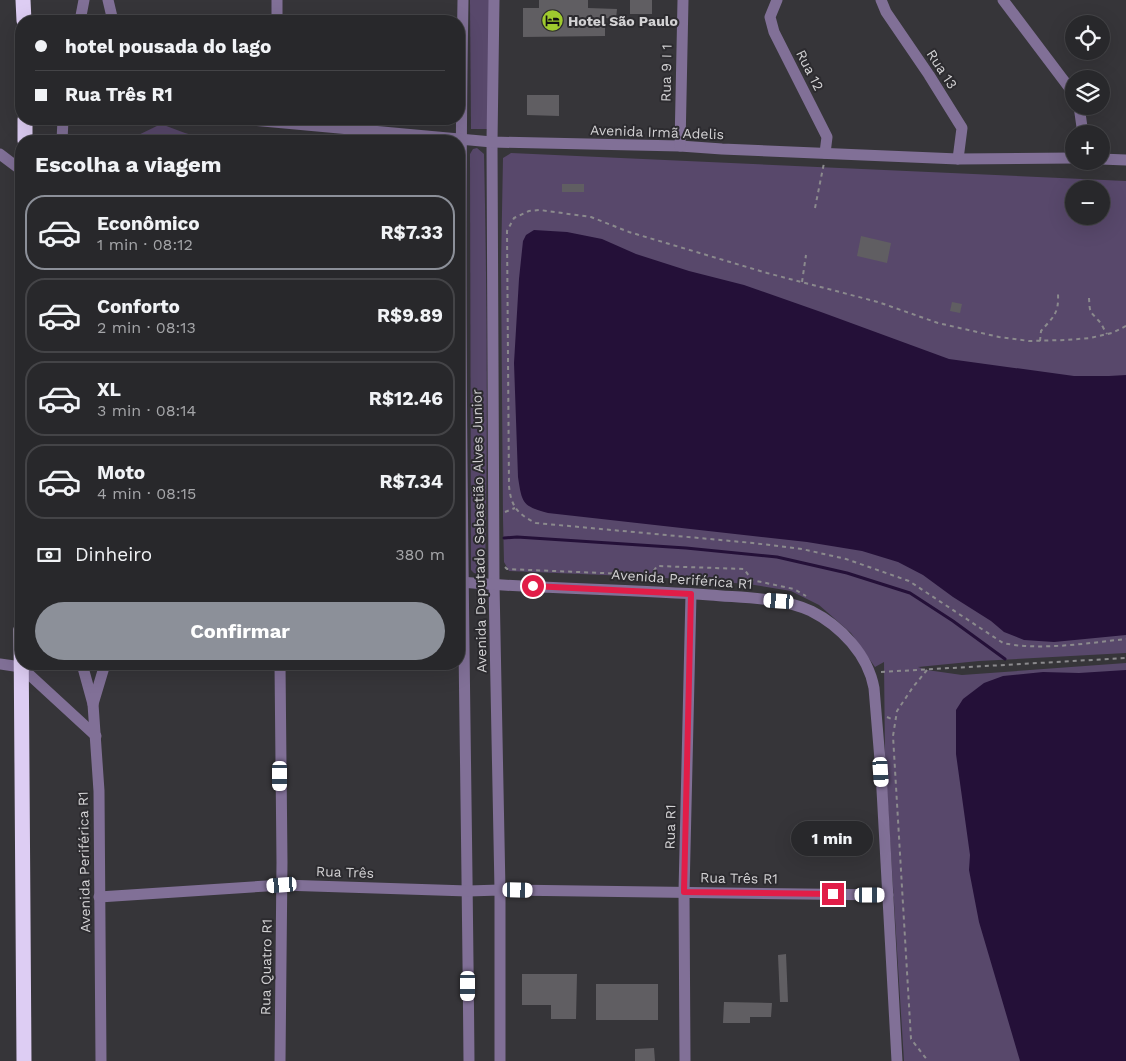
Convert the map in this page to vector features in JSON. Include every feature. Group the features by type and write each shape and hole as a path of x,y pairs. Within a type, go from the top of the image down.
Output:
{"highway":[{"path":"23,0 24,15"},
{"path":"21,670 24,1061"}],"street":[{"path":"81,15 84,0"},
{"path":"108,0 112,15"},
{"path":"276,0 277,15"},
{"name":"Avenida Deputado Sebastião Alves Junior","path":"463,0 463,15"},
{"name":"Avenida Deputado Sebastião Alves Junior","path":"494,0 492,142 494,584 500,890 500,1061"},
{"name":"Rua 9 I 1","path":"680,146 682,0"},
{"name":"Rua 12","path":"778,0 770,17 774,32 827,136 825,153"},
{"name":"Rua 13","path":"881,0 886,12 962,128 958,159"},
{"path":"1003,0 1065,82"},
{"name":"Avenida Irmã Adelis","path":"316,125 413,135"},
{"name":"Avenida Irmã Adelis","path":"465,140 680,146 732,150 958,159 1065,156"},
{"path":"0,154 15,165"},
{"path":"1110,159 1126,160"},
{"name":"Avenida Periférica R1","path":"465,582 691,594 779,601 811,611 838,629 851,642 862,657 872,677 881,772 897,1061"},
{"name":"Rua R1","path":"685,1061 684,892 691,594"},
{"path":"0,664 15,666"},
{"path":"24,670 96,736"},
{"name":"Avenida Periférica R1","path":"84,670 93,704 99,801 101,1061"},
{"path":"93,704 103,670"},
{"name":"Rua Quatro R1","path":"280,670 282,885 280,1061"},
{"name":"Avenida Deputado Sebastião Alves Junior","path":"463,670 468,891 469,1061"},
{"name":"Rua Três","path":"99,897 282,885 468,891 500,890"},
{"name":"Rua Três R1","path":"500,890 888,895"}],"path":[{"path":"815,208 825,153"},
{"path":"1126,326 1107,334 1090,338 1040,341 999,337 938,323 878,302 630,232 591,217 540,210 529,211 514,218 507,231 509,486 510,498 520,514 536,522 753,543 802,549 846,559 909,581 1003,643 1014,645 1069,644 1126,639"},
{"path":"802,282 806,256"},
{"path":"1040,341 1041,331 1056,314 1058,294"},
{"path":"1089,298 1089,311 1098,320 1107,334"},
{"path":"872,677 882,671 1126,658"},
{"path":"927,670 897,711 893,736 911,1039 928,1061"}],"shaded area":[{"path":"470,0 495,0 495,129 471,129"},
{"path":"159,125 164,125 192,135 138,135"},
{"path":"477,148 484,154 486,310 487,466 485,570 481,575 471,570 470,154 473,149"},
{"path":"511,153 1104,180 1065,180 1065,225 1110,225 1110,180 1126,181 1126,653 979,661 918,667 962,675 1126,663 1126,1061 904,1061 885,759 884,662 875,667 851,633 819,605 791,591 748,584 651,577 509,571 504,562 501,265 503,158"},
{"path":"534,230 567,232 602,239 636,254 689,271 744,285 949,359 1074,376 1126,375 1126,635 1054,642 1024,640 1004,632 991,621 923,575 898,562 862,551 807,542 548,513 528,505 522,498 518,477 514,363 523,241 526,235"},
{"path":"1126,670 1126,1061 1020,1061 979,922 969,870 970,855 956,754 956,710 963,699 984,683 1003,676 1043,672 1079,673"}],"building":[{"path":"539,0 588,0 588,8 617,9 616,19 605,18 605,36 523,37 523,8 539,8"},
{"path":"630,0 652,0 652,14 630,14"},
{"path":"527,95 559,95 559,116 527,115"},
{"path":"562,184 584,184 584,192 562,192"},
{"path":"861,236 891,243 887,263 857,256"},
{"path":"952,302 962,304 960,313 950,311"},
{"path":"786,954 788,1002 780,1002 778,955"},
{"path":"522,974 577,974 576,1019 551,1019 551,1005 522,1005"},
{"path":"596,984 658,984 658,1020 596,1020"},
{"path":"724,1002 772,1003 771,1017 750,1017 750,1023 723,1023"},
{"path":"654,1048 655,1061 635,1061 635,1049"}],"waterway":[{"path":"504,538 517,537 686,548 777,557 847,573 910,593 953,621 1005,659"}],"place":[{"name":"Hotel São Paulo","path":"552,21"}],"route":[{"path":"533,586 691,594 684,892 833,894"}]}
